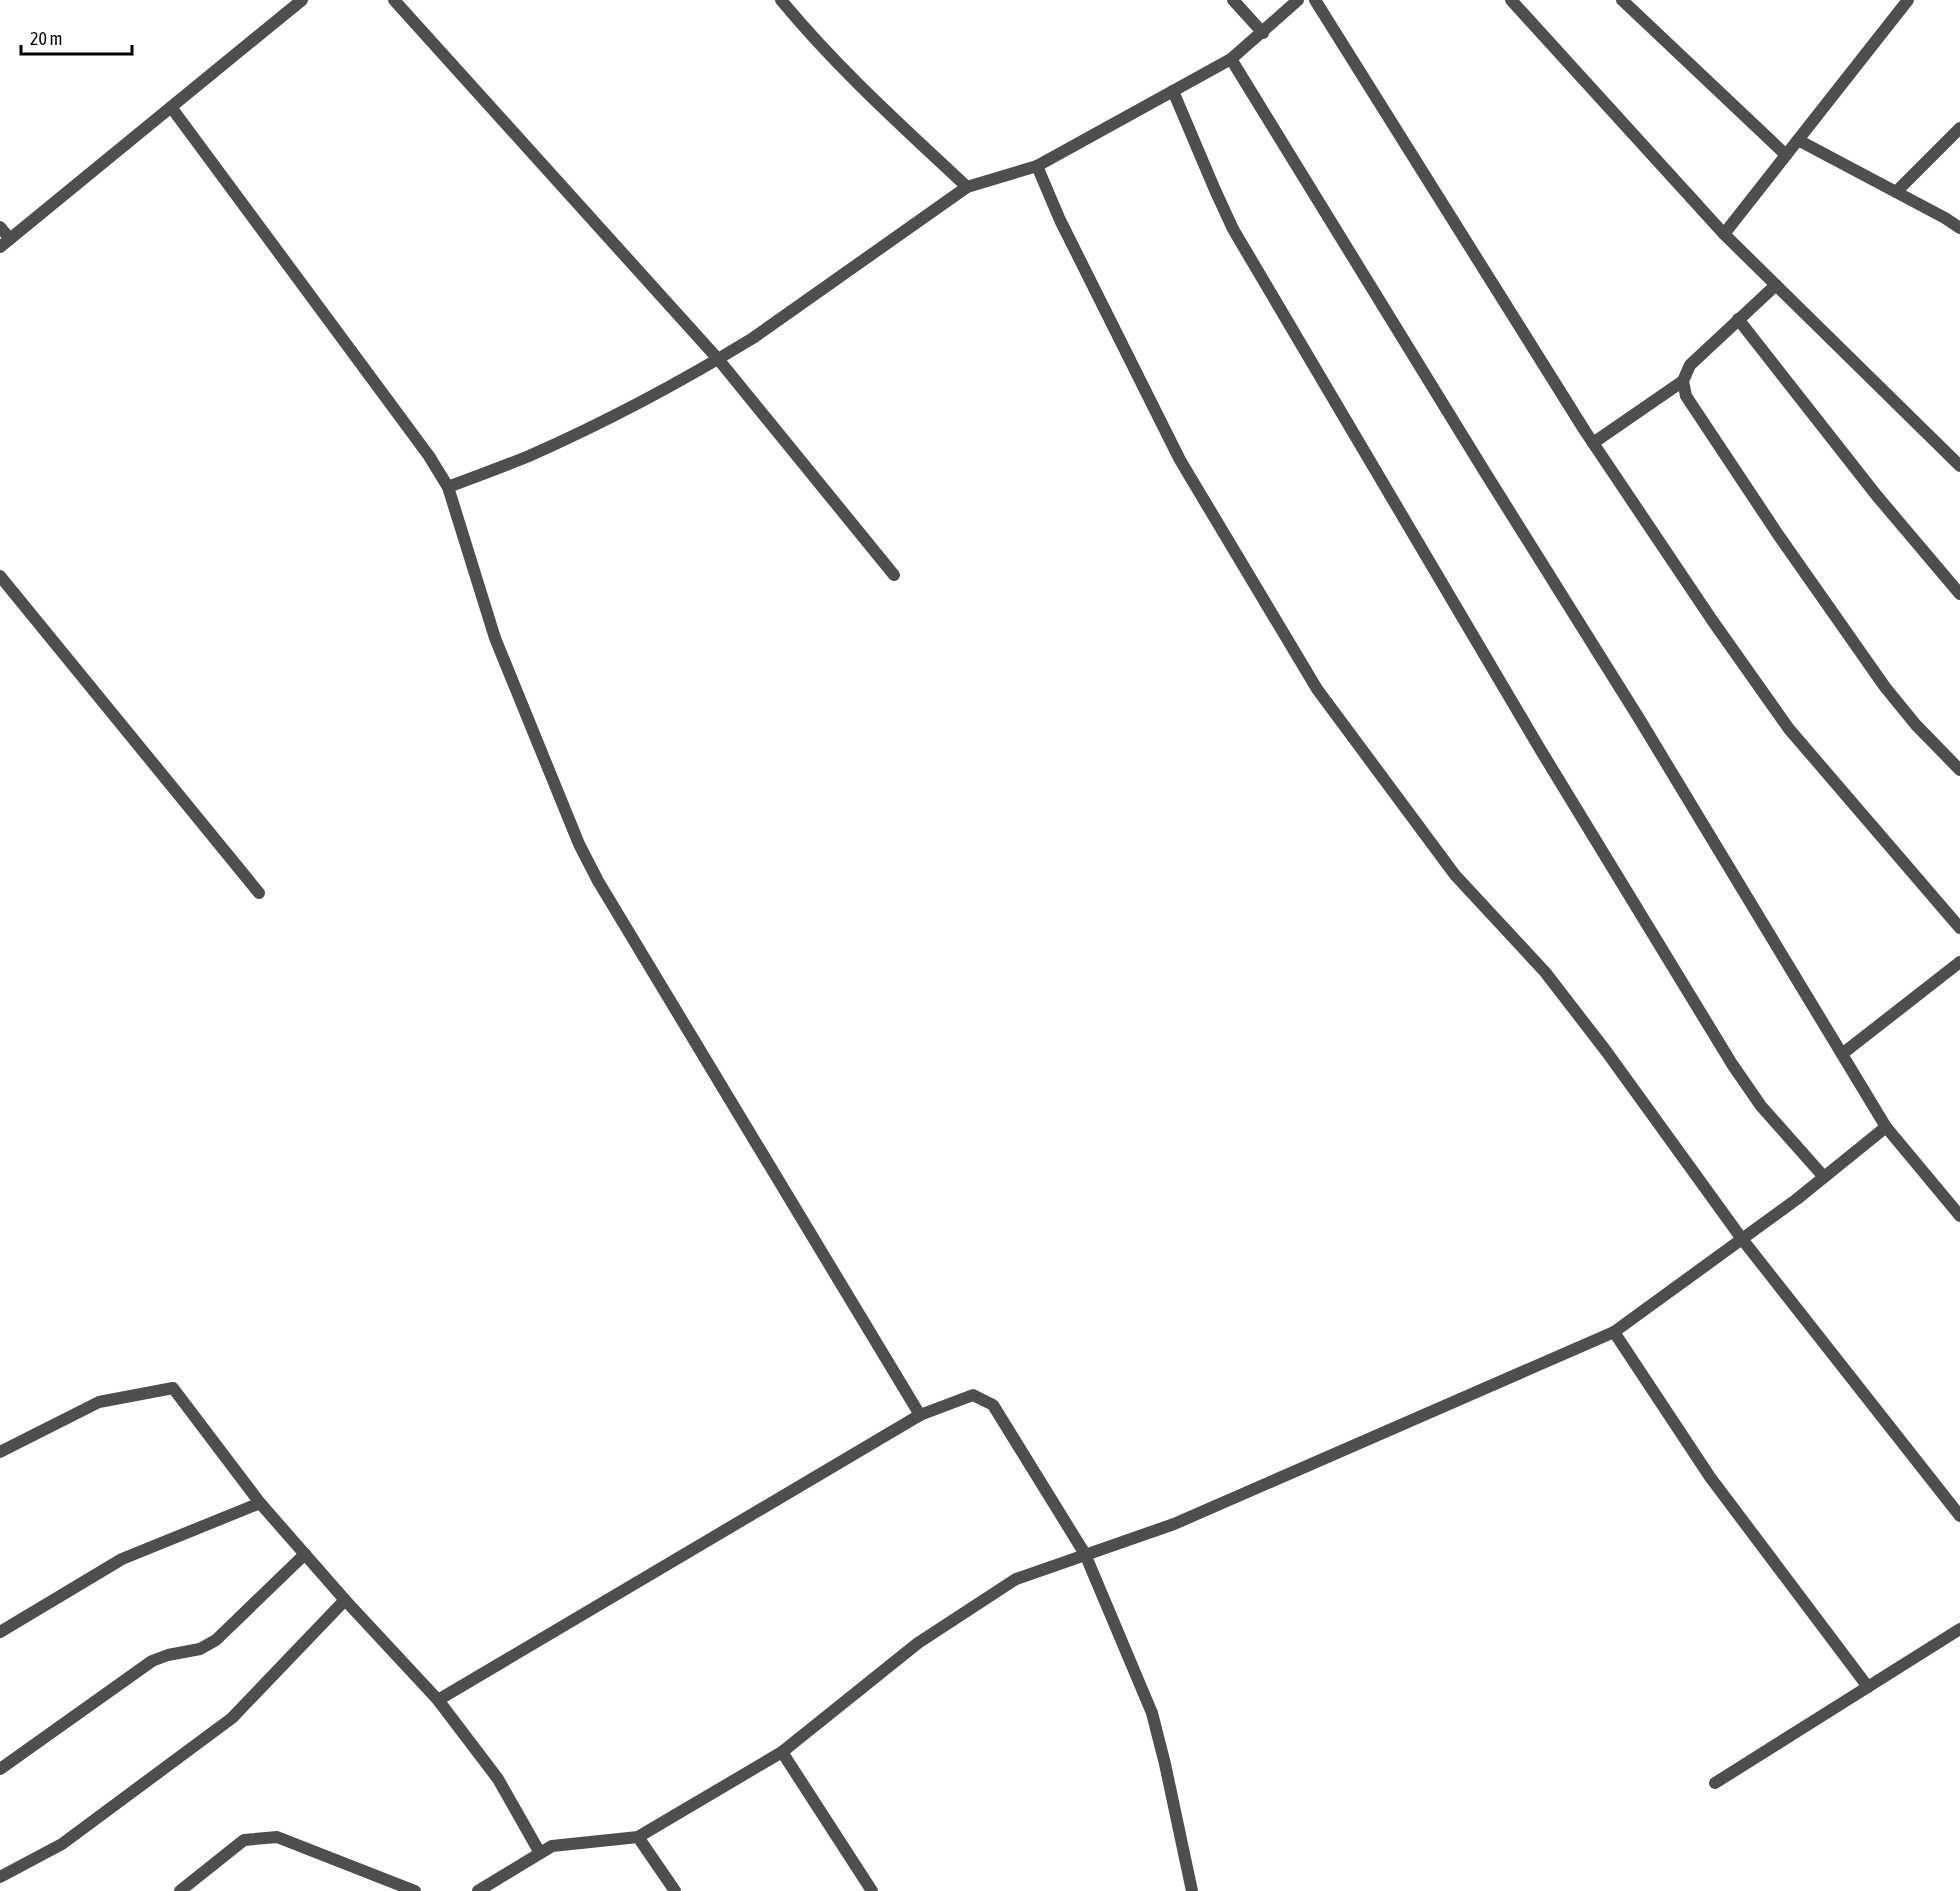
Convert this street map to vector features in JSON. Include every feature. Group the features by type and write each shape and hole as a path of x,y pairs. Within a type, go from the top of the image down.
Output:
{"street":[{"path":"0,227 5,243 302,0"},
{"path":"394,0 718,359 894,575"},
{"path":"781,0 797,20 882,108 968,187"},
{"path":"1233,0 1263,33"},
{"path":"448,487 529,456 654,395 718,359 753,338 968,187 1037,166 1231,59 1298,0"},
{"path":"1315,0 1593,443 1712,620 1789,729 1960,928"},
{"path":"1511,0 1724,234 1960,466"},
{"path":"1622,0 1786,155"},
{"path":"1724,234 1908,0"},
{"path":"1231,59 1640,720 1886,1128 1960,1216"},
{"path":"1173,91 1233,229 1534,739 1732,1064 1761,1106 1824,1177"},
{"path":"171,107 429,456 448,487 495,638 579,844 598,881 921,1415"},
{"path":"1896,192 1960,128"},
{"path":"1798,140 1960,228"},
{"path":"1037,166 1080,261 1180,460 1317,689 1455,875 1545,972 1606,1051 1742,1239 1960,1516"},
{"path":"1593,443 1683,381 1690,365 1776,285"},
{"path":"1738,319 1883,504 1960,594"},
{"path":"1683,381 1686,396 1779,536 1885,687 1916,725 1960,770"},
{"path":"0,576 259,893"},
{"path":"1842,1054 1960,962"},
{"path":"478,1891 552,1846 638,1837 782,1752 928,1636 1016,1579 1174,1524 1614,1332 1742,1239 1886,1128"},
{"path":"1614,1332 1710,1477 1868,1687"},
{"path":"0,1452 99,1402 173,1388 260,1503 345,1600 438,1700 498,1779 540,1853"},
{"path":"438,1700 921,1415 973,1395 993,1405 1085,1554 1152,1713 1192,1891"},
{"path":"0,1632 122,1558 260,1503"},
{"path":"0,1769 152,1660 200,1649 216,1640 305,1554"},
{"path":"0,1877 62,1844 232,1718 345,1600"},
{"path":"1715,1784 1960,1629"},
{"path":"782,1752 872,1891"},
{"path":"180,1891 244,1840 277,1837 415,1891"},
{"path":"638,1837 675,1891"}]}
